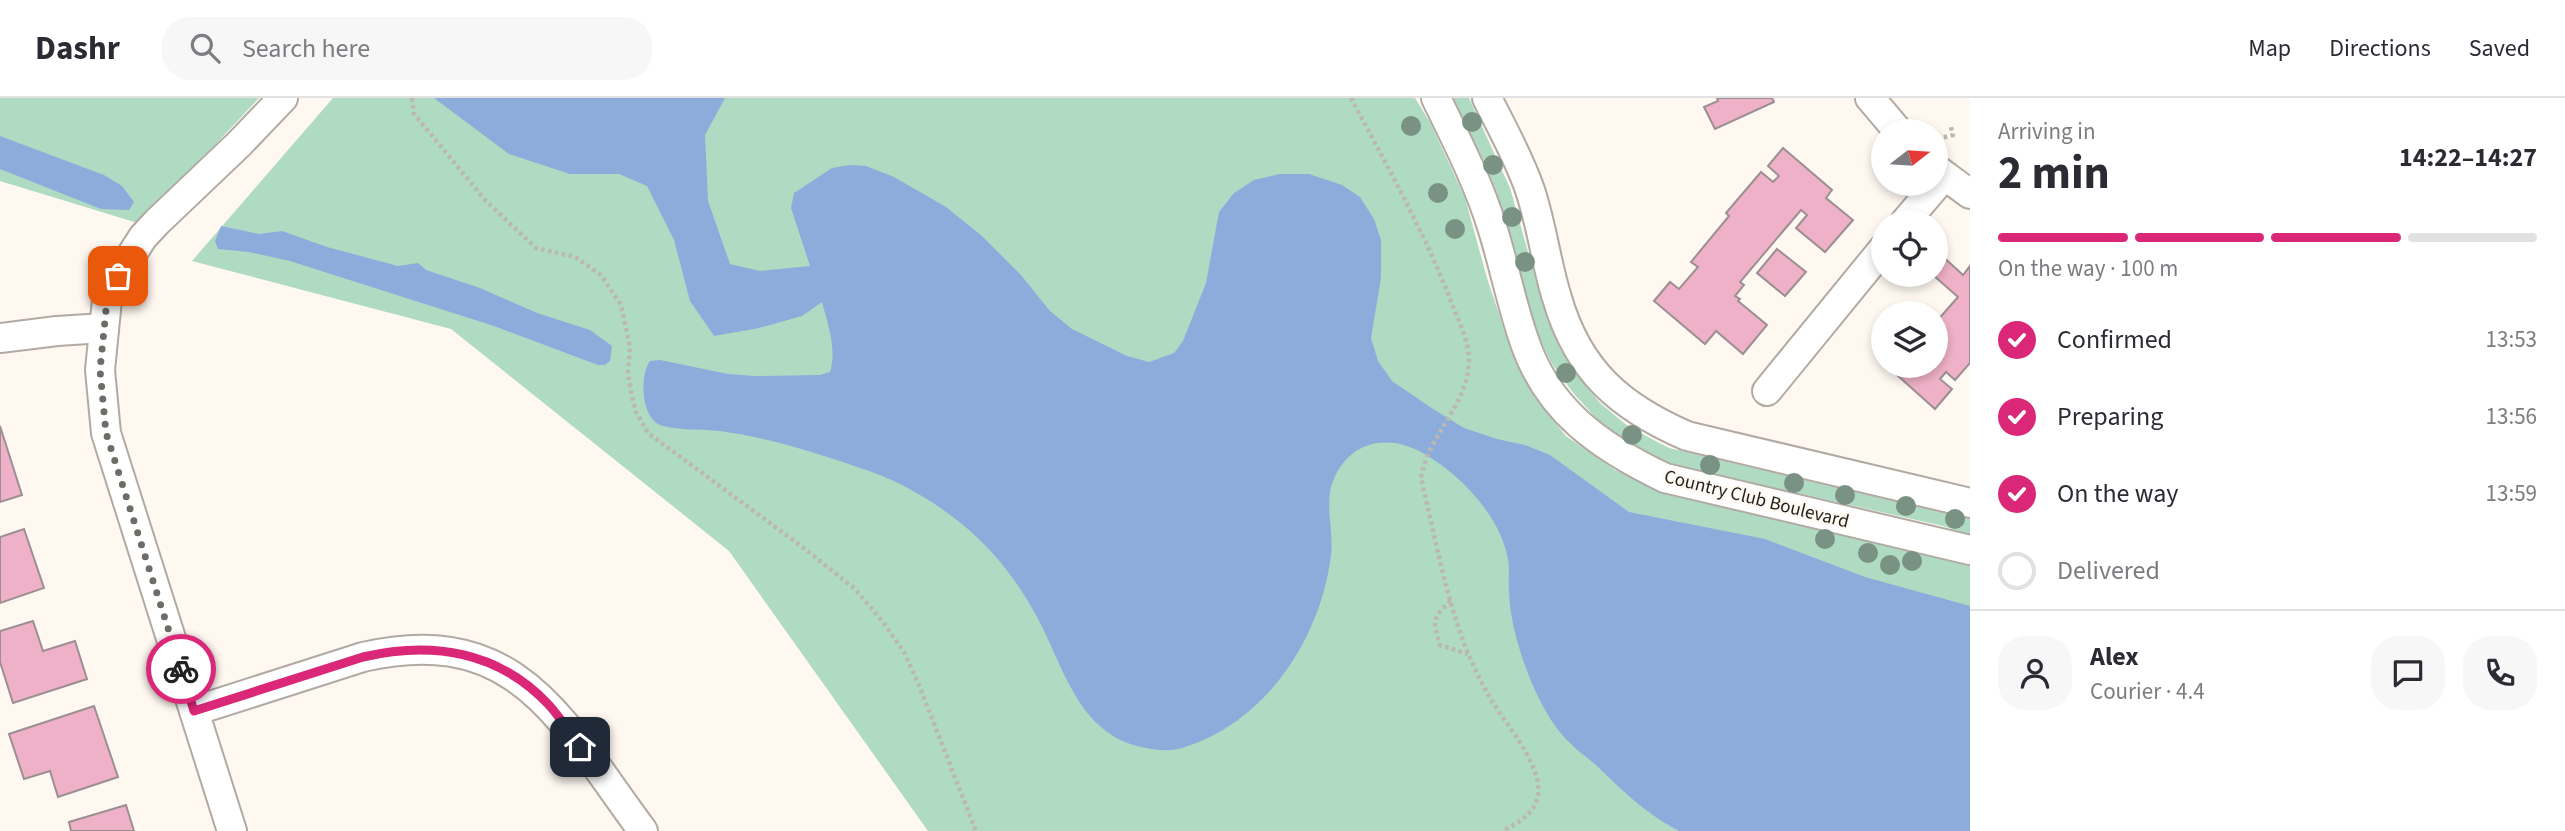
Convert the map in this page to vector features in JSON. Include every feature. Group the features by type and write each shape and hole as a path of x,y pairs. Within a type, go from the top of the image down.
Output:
{"street":[{"path":"233,831 106,433 100,370 107,300 118,276 143,237 283,98"},
{"name":"Country Club Boulevard","path":"1436,98 1464,155 1492,228 1524,340 1538,370 1561,407 1589,434 1623,458 1665,478 1970,550"},
{"path":"1487,98 1529,187 1557,298 1572,339 1586,363 1628,405 1653,421 1687,436 1970,503"},
{"path":"1870,98 1888,119"},
{"path":"1948,178 1970,194"},
{"path":"1767,391 1871,265"},
{"path":"0,338 104,328"},
{"path":"194,711 363,657 390,651 422,648 471,656 515,676 549,705 643,831"}],"path":[{"path":"412,98 414,114 486,201 526,239 536,248 575,257 601,275 621,306 630,347 628,373 632,397 636,412 648,433 855,589 883,622 904,652 919,685 976,831"},
{"path":"1351,98 1440,272 1462,330 1469,360 1463,388 1452,415 1423,463 1421,478 1451,601 1468,654 1491,700 1518,740 1535,774 1538,793 1530,815 1503,831"},
{"path":"1948,136 1953,135 1950,124"},
{"path":"1451,601 1437,613 1434,625 1440,645 1468,654"}],"green space":[{"path":"0,98 259,98 141,224 0,181"},
{"path":"333,98 1415,98 1431,124 1465,198 1510,347 1535,398 1566,436 1615,470 1658,489 1708,504 1846,532 1970,564 1970,831 928,831 729,551 451,329 192,261"},
{"path":"1453,98 1469,98 1510,188 1547,319 1559,347 1600,403 1629,427 1669,448 1970,519 1970,535 1943,526 1673,465 1624,439 1598,420 1552,364 1535,330 1498,196"}],"water":[{"path":"434,98 725,98 705,135 708,201 730,264 760,271 810,266 791,208 794,193 832,168 866,166 894,177 946,207 982,236 1021,275 1050,311 1072,329 1127,356 1149,362 1174,353 1183,341 1206,283 1219,212 1234,193 1254,180 1280,174 1309,174 1342,185 1360,197 1374,219 1381,240 1381,278 1371,338 1378,361 1392,381 1430,407 1464,428 1550,455 1629,512 1765,539 1865,577 1970,606 1970,831 1679,831 1657,818 1574,747 1554,724 1541,703 1515,633 1510,600 1509,563 1504,543 1487,511 1450,471 1421,452 1395,443 1370,445 1358,450 1348,457 1333,481 1329,499 1331,555 1315,617 1302,646 1263,698 1239,719 1212,736 1182,748 1151,749 1120,739 1102,728 1076,696 1037,617 1007,570 969,530 938,506 889,479 816,453 739,434 667,427 655,422 650,416 643,383 650,361 660,360 728,374 754,376 820,375 830,372 832,346 822,302 802,316 759,328 714,336 690,301 674,240 647,186 619,174 570,174 509,154"},
{"path":"0,136 104,175 122,186 134,202 129,210 101,209 0,169"},
{"path":"221,226 259,234 282,231 327,247 398,266 418,263 426,270 480,288 537,313 590,330 612,346 610,361 605,365 598,365 494,326 290,261 249,252 218,249 215,241"}],"building":[{"path":"1717,98 1772,98 1774,102 1715,129 1704,107 1718,101"},
{"path":"1783,148 1832,190 1826,198 1853,220 1825,252 1796,228 1807,215 1801,210 1740,282 1744,285 1735,296 1767,325 1743,354 1716,331 1705,344 1654,301 1670,282 1679,289 1698,267 1691,262 1729,216 1726,213 1761,172 1773,182 1779,176 1768,166"},
{"path":"1777,249 1806,272 1785,296 1757,273"},
{"path":"1948,261 1963,275 1970,266 1970,363 1955,380 1948,374 1948,308 1958,297 1947,287"},
{"path":"1900,378 1941,378 1952,389 1935,409"},
{"path":"0,426 22,495 0,502"},
{"path":"24,529 44,588 0,603 0,537"},
{"path":"33,621 43,651 75,641 87,679 13,703 0,662 0,631"},
{"path":"94,706 118,777 58,797 50,771 24,779 9,734"},
{"path":"126,805 134,831 71,831 69,822"}],"way so far":[{"path":"118,276 107,300 100,370 106,433 181,669"}],"route":[{"path":"181,669 194,711 363,657 422,648 447,651 471,656 515,676 549,705 580,747"}]}
